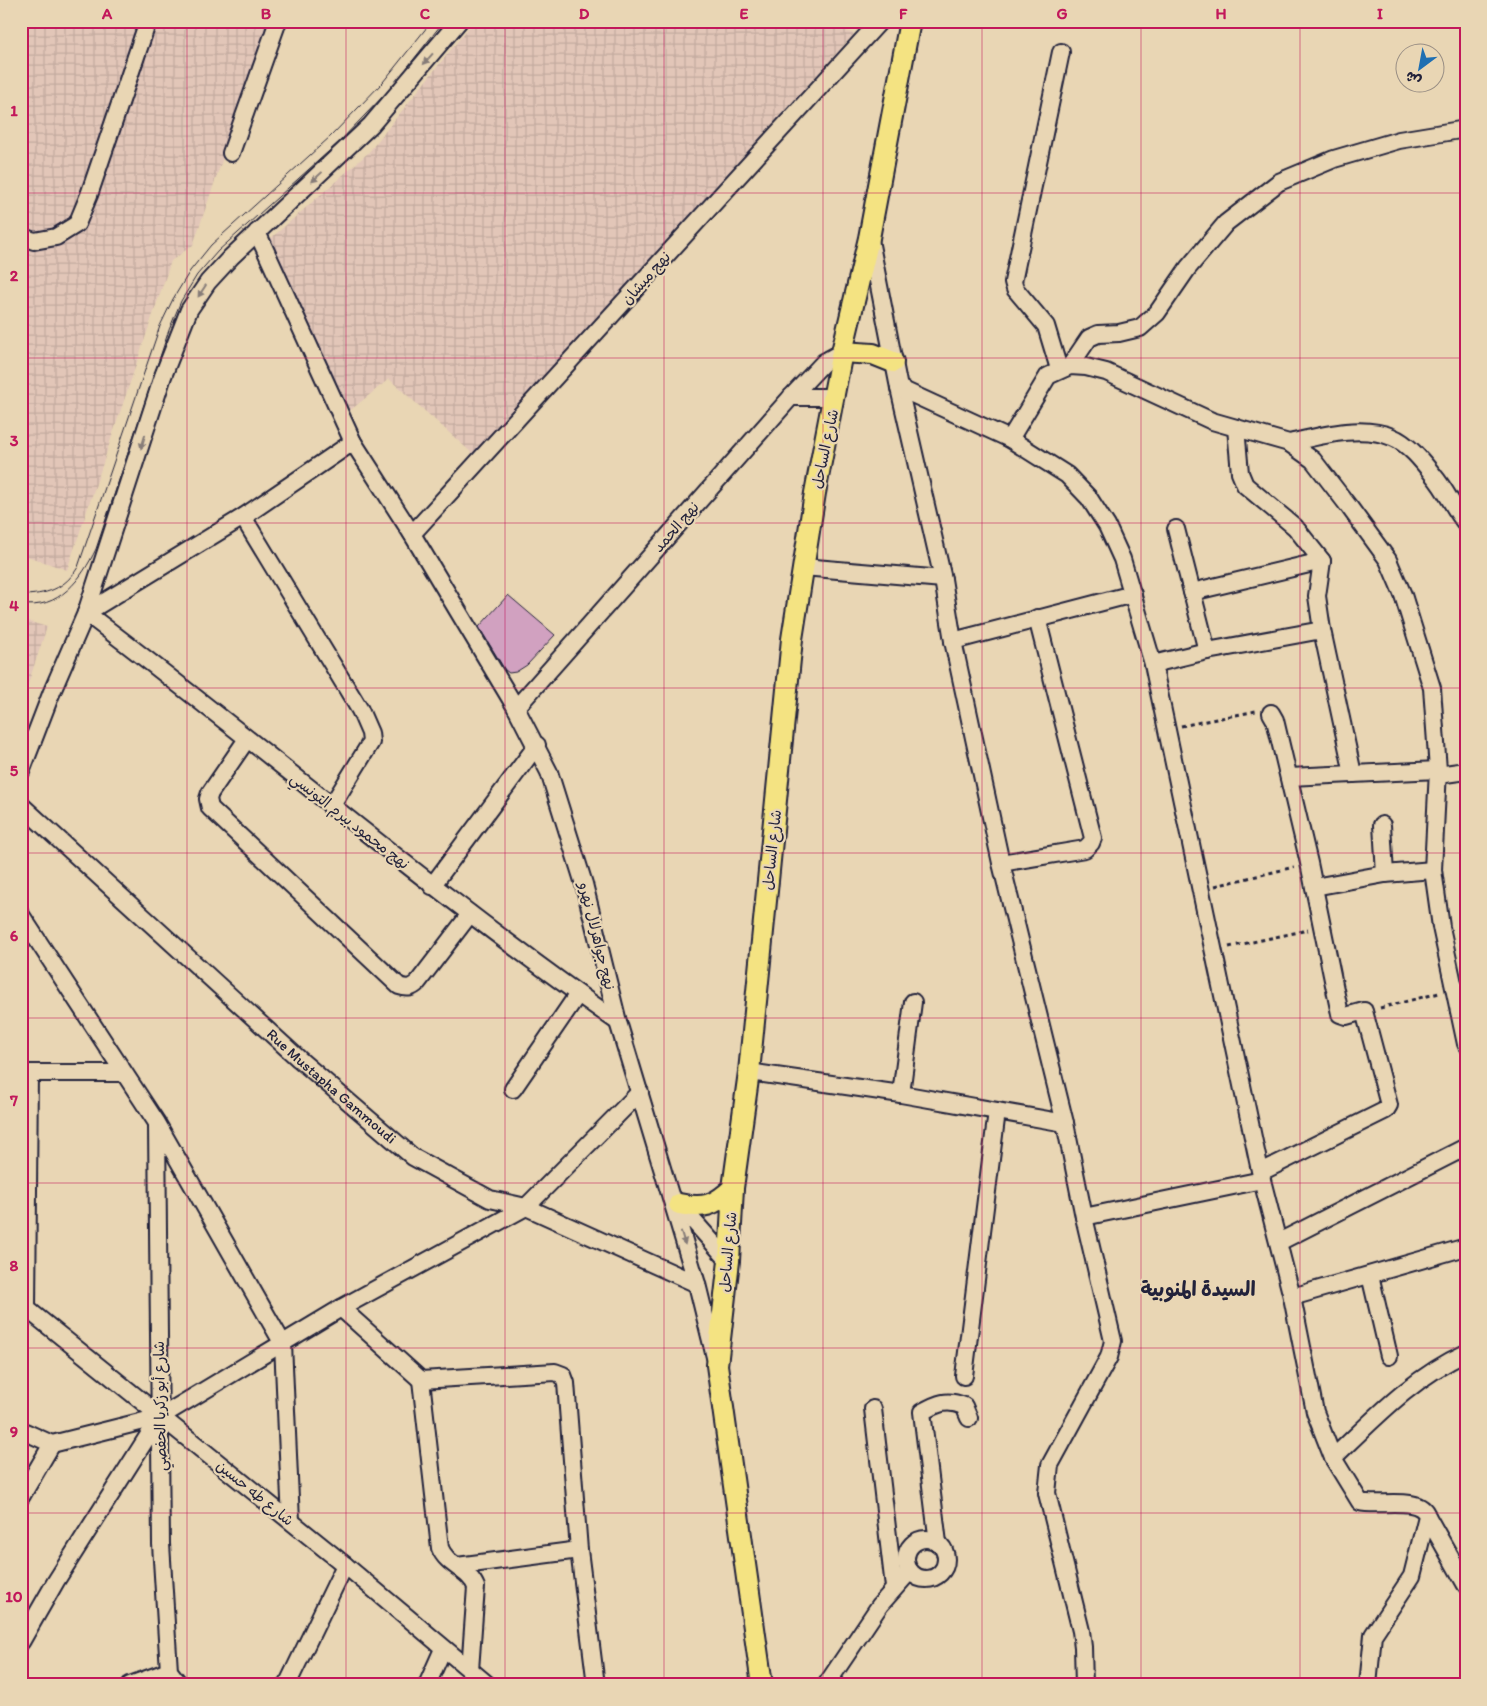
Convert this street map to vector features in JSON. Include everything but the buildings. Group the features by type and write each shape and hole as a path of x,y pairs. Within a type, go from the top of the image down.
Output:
{"main road":[{"name":"شارع الساحل","path":"762,1685 718,1365 729,1260 733,1188 749,1072 792,639 842,352 869,238 910,21"},
{"path":"842,352 872,354 894,362"},
{"path":"674,1198 695,1207 707,1205 718,1202 733,1188"}],"street":[{"path":"21,236 34,241 56,237 77,224 89,195 148,21"},
{"path":"231,153 278,21"},
{"path":"21,772 51,694 86,613 166,367 189,310 208,282 371,125 451,33 459,21"},
{"name":"نهج ميشان","path":"412,534 880,21"},
{"path":"1061,52 1013,282 1015,289 1046,326 1065,367"},
{"path":"1010,438 1048,376 1065,367 1089,338 1098,334 1119,333 1140,328 1146,323 1157,313 1188,268 1226,223 1279,182 1334,159 1390,143 1466,129"},
{"name":"نهج جواهرلال نهرو","path":"258,232 353,442 412,534 537,746 562,810 584,884 618,1022 674,1198 718,1365"},
{"path":"869,238 899,388 943,579 1001,864 1065,1123 1113,1346 1050,1465 1047,1485 1084,1647 1084,1685"},
{"name":"نهج الحمد","path":"516,708 791,397 824,362 842,352"},
{"path":"1065,367 1106,372 1181,408 1236,428 1289,442 1313,460 1388,560 1403,595 1432,688 1438,773 1433,870 1441,927 1466,1044"},
{"path":"899,388 1010,438 1067,475 1089,498 1107,526 1133,594 1153,664 1200,890 1262,1176 1292,1297 1315,1412 1333,1458 1360,1502 1417,1504 1425,1512 1466,1585"},
{"path":"791,397 835,397"},
{"path":"1236,428 1240,473 1245,486 1295,528 1322,561 1317,596 1322,630 1353,774"},
{"path":"1289,442 1346,433 1375,433 1392,437 1411,450 1435,477 1466,524"},
{"path":"86,613 243,517 353,442"},
{"path":"243,517 360,710 370,733 367,750 331,807"},
{"path":"1176,529 1207,651"},
{"path":"1192,592 1322,561"},
{"path":"803,568 943,579"},
{"path":"954,640 1133,594"},
{"name":"نهج محمود بيرم التونسي","path":"86,613 432,886 618,1022"},
{"path":"1001,864 1085,849 1092,843 1038,618"},
{"path":"1153,664 1207,651 1322,630"},
{"path":"1084,1217 1262,1176 1388,1108 1389,1102 1364,1011 1346,1016 1340,1014 1309,863 1275,720 1271,713"},
{"path":"247,739 210,793 208,800 210,808 399,986 413,987 418,982 470,914"},
{"path":"432,886 537,746"},
{"path":"1289,777 1466,771"},
{"name":"Rue Mustapha Gammoudi","path":"21,805 299,1059 413,1157 490,1199 526,1207 697,1284"},
{"path":"1382,825 1385,874"},
{"path":"1314,887 1385,874 1433,870"},
{"path":"21,915 156,1123 283,1344 291,1521"},
{"path":"513,1089 578,994"},
{"path":"901,1094 913,1002"},
{"path":"749,1072 901,1094 1065,1123"},
{"path":"24,1306 25,1073 123,1073"},
{"path":"21,1430 52,1444 160,1417 341,1308 526,1207 640,1092"},
{"path":"964,1376 997,1111"},
{"name":"شارع أبو زكريا الحفصي","path":"156,1123 161,1544 169,1671"},
{"path":"1279,1242 1466,1147"},
{"path":"674,1198 729,1260"},
{"path":"1292,1297 1466,1247"},
{"path":"1370,1275 1389,1356"},
{"name":"شارع طه حسين","path":"24,1306 345,1565 488,1685"},
{"path":"341,1308 421,1380 440,1548 447,1560 469,1576 476,1587 470,1670"},
{"path":"1333,1458 1402,1393 1451,1360 1466,1353"},
{"path":"421,1380 555,1372 563,1375 566,1383 579,1550 596,1685"},
{"path":"938,1543 924,1539 912,1545 906,1558 910,1571 915,1576 928,1580 941,1574 945,1568 946,1554 938,1543 922,1412 933,1405 952,1401 964,1406 969,1418"},
{"path":"873,1409 894,1587"},
{"path":"21,1642 56,1581 160,1417"},
{"path":"21,1497 52,1444"},
{"path":"1368,1685 1373,1635 1412,1576 1427,1516"},
{"path":"457,1566 579,1550"},
{"path":"287,1685 345,1565"},
{"path":"826,1685 894,1587 910,1571"},
{"path":"427,1685 443,1649"},
{"path":"136,1683 169,1671 180,1685"}],"path":[{"path":"1167,729 1262,710 1271,713"},
{"path":"1200,890 1309,863"},
{"path":"1214,950 1321,927"},
{"path":"1364,1011 1455,989"}],"shaded area":[{"path":"21,21 270,21 193,245 171,261 67,570 21,554"},
{"path":"474,21 823,21 854,34 473,454 389,379 347,413 269,240 368,153"},
{"path":"21,619 47,627 21,705"}],"tram line":[{"path":"21,595 39,594 61,586 73,575 78,567 160,326 173,299 190,271 211,245 331,136 383,82 432,21"},
{"path":"21,604 35,605 47,602 68,590 84,571 96,549 169,330 181,301 197,275 218,251 338,143 391,88 444,21"}],"district":[{"name":"السيدة المنوبية","path":"1198,1289"}]}
